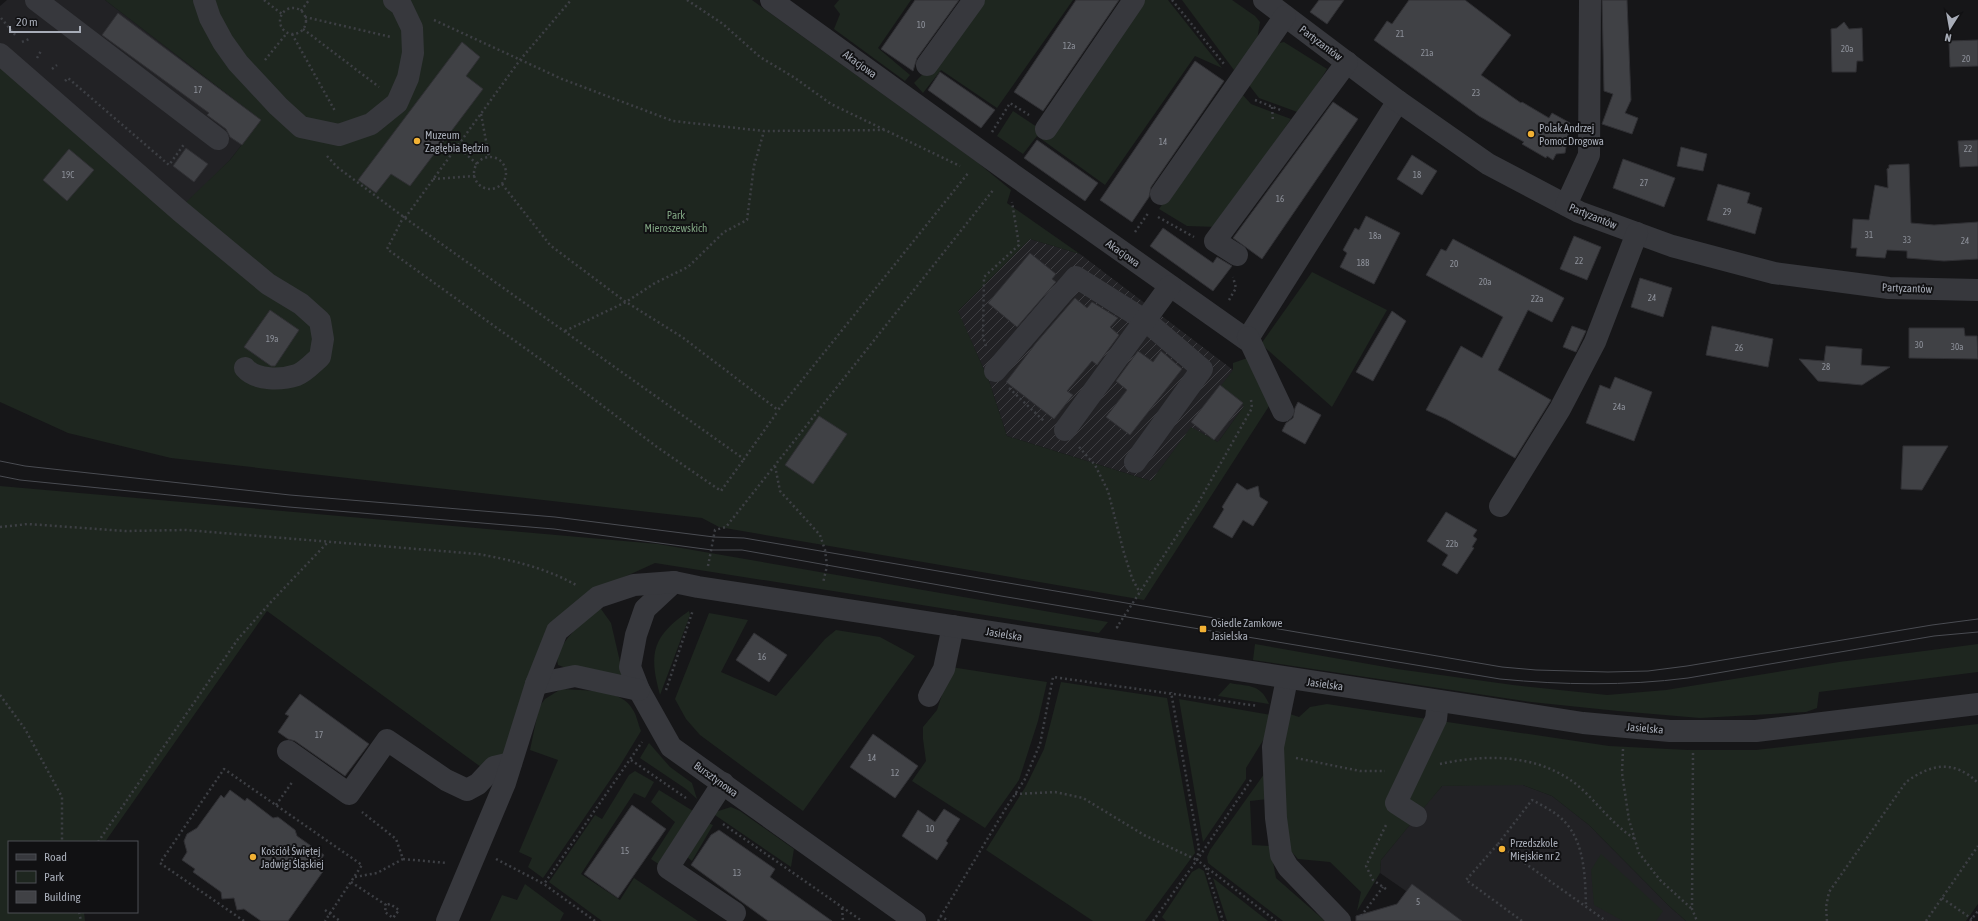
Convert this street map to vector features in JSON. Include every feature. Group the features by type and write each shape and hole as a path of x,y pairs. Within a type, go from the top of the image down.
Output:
{"street":[{"path":"36,0 218,139"},
{"path":"204,0 210,18 223,42 252,78 301,127 339,135 371,124 397,102 408,78 413,53 412,28 398,2"},
{"name":"Akacjowa","path":"770,0 1170,286 1247,340 1248,338"},
{"path":"927,65 974,0"},
{"path":"1046,129 1134,0"},
{"name":"Partyzantów","path":"1264,0 1398,101 1488,164 1579,212 1672,246 1774,273 1889,288 1978,290"},
{"path":"1566,205 1589,155 1590,1"},
{"path":"1161,194 1285,16"},
{"path":"0,54 180,211 268,284 301,304 320,321 323,339 320,357 298,375 272,379 249,372 245,368"},
{"path":"1236,255 1215,241 1347,62"},
{"path":"1283,411 1248,338 1398,101"},
{"path":"1500,506 1560,409 1595,342 1637,233"},
{"path":"995,371 1076,277 1146,321 1202,369 1135,462"},
{"path":"1065,430 1146,321 1170,286"},
{"name":"Jasielska","path":"447,921 511,763 536,684 557,631 598,598 634,585 674,582 698,587 1583,723 1670,730 1748,731 1978,704"},
{"name":"Bursztynowa","path":"674,582 645,609 636,635 630,667 639,690 671,746 915,921"},
{"path":"929,696 944,669 953,626"},
{"path":"536,684 575,676 639,690"},
{"path":"1287,678 1274,754 1276,818 1281,855 1288,867 1340,921"},
{"path":"1416,816 1396,803 1436,719 1438,701"},
{"path":"296,757 349,794 387,740 446,780 466,790 478,784 494,767 511,763"},
{"path":"722,783 668,868 735,913"}],"path":[{"path":"264,0 282,14"},
{"path":"301,11 309,0"},
{"path":"571,0 520,60 404,217 386,249 548,365 657,447 721,491 778,410 972,168"},
{"path":"687,0 723,24 760,57 795,78 830,104 963,168"},
{"path":"398,2 562,79 673,121 764,131 885,130"},
{"path":"303,29 305,18 301,11 287,8 282,14 280,23 281,27 292,34 347,133"},
{"path":"305,18 413,42"},
{"path":"292,34 303,29"},
{"path":"303,29 397,102"},
{"path":"252,78 287,32"},
{"path":"997,125 1006,110"},
{"path":"481,114 489,157"},
{"path":"301,127 337,167 404,217 744,460"},
{"path":"565,332 626,302 655,283 688,267 724,232 747,220 754,166 764,131"},
{"path":"165,163 169,165 183,145"},
{"path":"457,146 477,164"},
{"path":"489,157 500,160 506,174 502,184 493,188 484,187 476,181 475,176 477,164 489,157"},
{"path":"1008,171 1019,245 984,277 983,337 995,371 1000,379 1046,422 1055,419 1095,465 1108,491 1124,553 1132,578 1140,594"},
{"path":"707,568 715,530 726,527 1008,171"},
{"path":"433,179 475,176"},
{"path":"502,184 550,245 626,302 682,337 778,410"},
{"path":"1132,237 1161,194"},
{"path":"1149,212 1198,239 1215,241"},
{"path":"1119,634 1122,629 1117,627 1197,505 1221,460 1252,408 1251,393"},
{"path":"775,465 780,491 820,535 825,550 827,566 823,585"},
{"path":"0,527 28,524 125,531 186,530 478,554 515,561 562,577 598,598"},
{"path":"99,841 238,639 270,602 328,542"},
{"path":"666,691 691,620 693,608"},
{"path":"938,921 1015,794 1026,779 1040,744 1053,677 1098,682"},
{"path":"1172,692 1199,848 1197,860"},
{"path":"0,695 25,729 62,797 62,841"},
{"path":"544,884 631,760 644,738"},
{"path":"1623,744 1622,773 1629,820 1639,852 1660,880 1692,909"},
{"path":"1693,748 1692,909 1697,921"},
{"path":"1155,920 1274,754 1360,771 1395,772 1464,759 1496,757 1537,763 1560,773 1585,792 1624,832 1635,839"},
{"path":"276,805 296,757"},
{"path":"631,760 677,792"},
{"path":"1827,921 1826,907 1829,892 1906,782 1920,772 1936,766 1953,768 1968,773 1978,783"},
{"path":"244,921 160,863 224,769 362,865 325,921"},
{"path":"1015,794 1055,792 1083,798 1144,835 1197,860 1276,921"},
{"path":"349,794 348,802 396,839 404,859 377,873 355,877"},
{"path":"1522,921 1466,880 1498,844 1532,800 1558,815 1576,836 1585,868 1586,906"},
{"path":"1358,921 1384,888 1373,880 1366,866 1396,803"},
{"path":"705,811 862,921"},
{"path":"1498,844 1606,921"},
{"path":"1926,921 1978,846"},
{"path":"477,849 544,884 595,921"},
{"path":"1206,867 1223,921"},
{"path":"351,882 386,905 390,904 399,910 393,918 385,912 386,905"},
{"path":"1942,898 1971,920 1978,910"},
{"path":"842,907 843,921"},
{"path":"325,910 340,921"}],"shaded area":[{"path":"7,0 105,0 261,120 230,160 184,206 0,43 0,6"},
{"path":"1030,239 1080,254 1233,370 1244,406 1218,442 1191,428 1151,481 1007,436 989,381 958,312"},
{"name":"Przedszkole Miejskie nr 2","path":"1496,784 1523,785 1552,796 1589,825 1669,906 1686,921 1384,921 1381,917 1389,906 1397,910 1402,903 1399,901 1406,891 1380,873 1381,860 1429,801 1442,786"}],"green space":[{"name":"Park Mieroszewskich","path":"105,0 752,0 977,162 1011,190 1007,203 1080,254 1030,239 958,311 989,381 1007,436 1151,481 1191,427 1218,442 1244,406 1220,387 1233,370 1233,363 1253,356 1273,400 1144,600 719,527 702,518 171,458 68,433 0,402 0,43 183,205 230,160 261,120"},
{"path":"839,0 911,0 878,48 910,75 905,81 834,29 840,14 834,6"},
{"path":"981,0 1073,0 997,108 941,70 923,93 914,83 932,65"},
{"path":"1139,0 1168,0 1222,68 1195,56 1105,185 1037,136 1023,154 997,136 1013,111 1046,133"},
{"path":"1182,0 1232,0 1255,16 1260,22 1257,40 1234,70"},
{"path":"1284,42 1327,69 1300,113 1259,98 1249,85 1275,44"},
{"path":"1241,93 1251,104 1291,119 1217,227 1187,226 1159,209"},
{"path":"1312,272 1387,310 1332,407 1261,344"},
{"path":"0,486 658,544 1108,622 1099,633 655,563 600,588 581,600 496,778 267,611 106,841 8,841 8,913 84,913 85,921 0,921"},
{"path":"601,609 611,623 624,679 569,669 558,665 560,650 571,634 597,610"},
{"path":"689,611 690,615 660,695 654,667 656,646 668,629"},
{"path":"709,613 748,620 721,672 776,696 825,639 836,630 880,637 915,656 803,811 700,735 686,719 675,699"},
{"path":"1255,644 1397,669 1513,685 1607,695 1666,690 1839,662 1978,644 1978,672 1819,692 1817,708 1806,712 1700,718 1531,702 1253,660"},
{"path":"951,667 1047,682 1038,721 1019,780 985,828 912,781 926,761 923,727 937,710"},
{"path":"1061,682 1167,698 1195,853 1145,921 1093,921 986,850 1026,786 1044,749"},
{"path":"1230,683 1258,689 1266,697 1269,704 1218,696"},
{"path":"561,689 601,692 620,698 628,703 633,710 641,731 619,767 543,878 528,867 532,858 519,852 558,760 530,750 539,707 545,699"},
{"path":"1179,699 1271,715 1267,734 1246,768 1246,779 1203,842"},
{"path":"1327,704 1609,746 1688,750 1756,750 1978,724 1978,904 1966,921 1686,921 1669,906 1589,825 1552,796 1523,785 1442,786 1381,860 1380,873 1357,911 1361,892 1330,862 1298,859 1288,848 1283,823 1284,733 1290,714 1299,717 1310,707"},
{"path":"649,743 670,767 692,783 697,799 686,789 640,758"},
{"path":"1267,770 1268,799 1250,801 1252,845 1270,846 1276,878 1325,921 1283,921 1208,863 1207,857 1210,850"},
{"path":"635,771 654,782 645,798 634,793 581,874 620,900 634,878 698,921 602,921 549,882 595,815 602,819 629,775"},
{"path":"659,790 693,811 663,867 651,859 675,822 651,802"},
{"path":"731,807 740,811 794,849 791,867 712,813"},
{"path":"708,823 713,825 692,861 687,857"},
{"path":"1601,854 1663,911 1656,921 1623,921 1594,905 1591,870"},
{"path":"1199,868 1204,871 1219,921 1166,921 1162,917 1192,872"},
{"path":"1213,878 1268,921 1227,921"},
{"path":"525,884 564,913 560,921 490,921 502,895 517,900"}],"building":[{"path":"915,0 959,0 917,58 913,71 881,49"},
{"path":"1076,0 1119,0 1043,111 1014,92"},
{"path":"1319,0 1344,0 1327,24 1310,12"},
{"path":"1409,0 1465,0 1511,35 1481,75 1521,103 1522,102 1549,118 1552,113 1570,123 1565,153 1556,154 1553,160 1547,156 1546,158 1522,144 1524,142 1479,116 1374,40 1387,21 1392,24"},
{"path":"1602,0 1627,0 1631,100 1625,113 1638,118 1632,134 1602,124 1613,94 1604,91"},
{"path":"118,13 261,120 242,145 230,137 226,129 207,115 209,113 102,35"},
{"path":"1844,22 1849,29 1862,28 1863,61 1857,61 1856,72 1832,72 1831,29 1837,28"},
{"path":"1978,40 1978,66 1950,67 1949,41"},
{"path":"462,42 480,57 466,76 483,89 410,186 391,174 376,193 358,180"},
{"path":"1195,61 1224,81 1151,187 1149,197 1132,222 1100,200"},
{"path":"940,72 995,110 981,128 928,90"},
{"path":"1333,102 1358,119 1262,259 1233,238"},
{"path":"1037,140 1098,183 1085,201 1024,158"},
{"path":"1978,140 1978,166 1960,167 1958,141"},
{"path":"1681,147 1707,154 1703,171 1677,166"},
{"path":"186,148 208,164 194,182 173,166"},
{"path":"69,149 94,170 67,201 43,180"},
{"path":"1412,155 1437,171 1422,195 1397,179"},
{"path":"1623,159 1675,178 1664,207 1613,188"},
{"path":"1909,164 1911,223 1934,225 1978,222 1978,259 1944,261 1907,258 1907,251 1887,250 1885,258 1856,256 1857,248 1851,248 1853,219 1869,220 1875,185 1888,188 1887,169 1889,168 1889,165"},
{"path":"1718,184 1750,193 1747,203 1762,208 1755,234 1707,220"},
{"path":"1366,216 1400,233 1374,284 1340,267 1347,253 1343,250 1355,228 1359,230"},
{"path":"1163,228 1213,263 1217,257 1232,266 1213,291 1150,246"},
{"path":"1574,236 1601,247 1587,280 1560,269"},
{"path":"1453,239 1564,298 1552,322 1528,310 1498,370 1551,400 1515,458 1446,419 1426,410 1461,346 1482,358 1503,317 1426,275 1441,249 1446,251"},
{"path":"1030,253 1056,274 1052,279 1056,282 1017,327 988,303"},
{"path":"1640,278 1672,288 1663,317 1631,307"},
{"path":"1075,298 1087,308 1092,302 1118,318 1110,327 1119,335 1097,365 1092,361 1067,391 1073,395 1054,419 1006,382 1036,343"},
{"path":"270,310 299,330 275,366 271,366 244,347"},
{"path":"1392,311 1406,321 1373,381 1356,372"},
{"path":"1572,326 1586,331 1576,352 1563,347"},
{"path":"1712,326 1773,339 1768,367 1706,355"},
{"path":"1909,328 1964,328 1965,336 1977,336 1978,359 1909,358"},
{"path":"1826,346 1862,349 1861,365 1890,367 1862,385 1818,381 1799,359 1824,361"},
{"path":"1138,351 1153,362 1161,351 1182,369 1130,435 1106,417 1127,390 1116,381"},
{"path":"1615,377 1652,392 1634,441 1586,423 1600,385 1610,389"},
{"path":"1220,385 1243,403 1214,440 1191,422"},
{"path":"1298,402 1321,415 1305,444 1282,431 1286,423 1293,418"},
{"path":"819,416 847,434 813,484 785,465"},
{"path":"1903,446 1948,446 1922,490 1901,489"},
{"path":"1237,483 1247,490 1258,486 1260,497 1268,502 1253,526 1243,520 1232,538 1213,527 1224,509 1222,507"},
{"path":"1446,512 1477,530 1473,536 1477,539 1472,547 1474,548 1457,574 1442,565 1448,555 1427,541"},
{"path":"754,633 787,655 769,682 736,660"},
{"path":"300,694 369,744 345,776 295,741 288,739 278,732 289,716 285,714"},
{"path":"873,734 918,766 895,798 850,767"},
{"name":"Kościół Świętej Jadwigi Śląskiej","path":"230,790 245,801 247,798 273,818 278,817 295,830 297,836 324,855 317,865 324,870 288,921 261,921 244,909 237,910 234,898 222,899 221,892 193,872 195,869 182,860 187,852 184,841 187,834 197,828 221,795 224,798"},
{"path":"632,805 666,829 618,898 584,874"},
{"path":"944,809 960,819 946,841 948,843 937,860 902,836 918,810 935,822"},
{"path":"719,830 775,869 770,877 832,921 768,921 691,865 711,835"},
{"path":"1412,884 1462,921 1356,921 1356,916 1397,904"}],"tram line":[{"path":"0,461 25,466 290,495 555,517 714,537 744,538 1502,667 1536,670 1608,672 1648,671 1687,666 1932,625 1978,619"},
{"path":"0,476 20,480 289,507 554,529 712,550 742,550 1001,596 1500,679 1524,681 1594,684 1664,681 1934,636 1978,632"}],"place":[{"name":"Polak Andrzej Pomoc Drogowa","path":"1531,134"},
{"name":"Muzeum Zagłębia Będzin","path":"417,141"},
{"name":"Osiedle Zamkowe Jasielska","path":"1203,629"},
{"name":"Przedszkole Miejskie nr 2","path":"1502,849"},
{"name":"Kościół Świętej Jadwigi Śląskiej","path":"253,857"}]}
